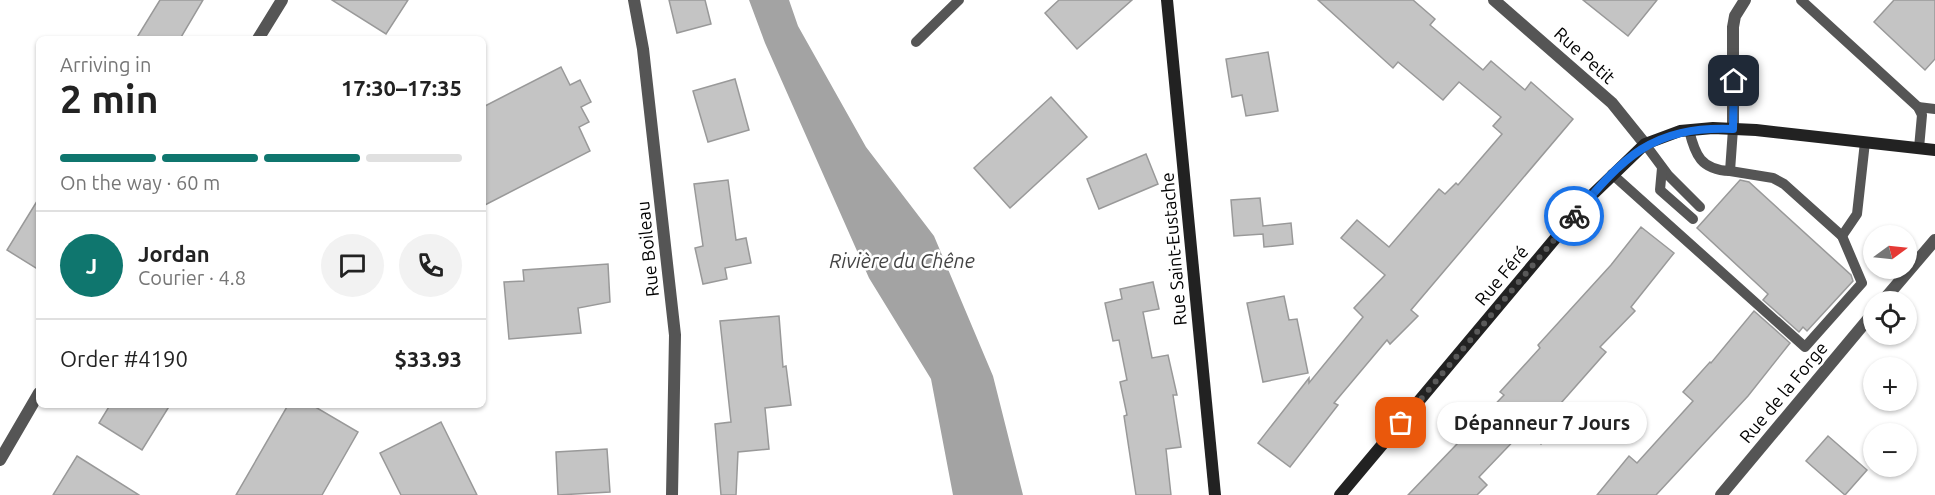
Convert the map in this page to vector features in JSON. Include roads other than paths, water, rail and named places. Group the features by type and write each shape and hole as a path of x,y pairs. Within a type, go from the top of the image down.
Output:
{"street":[{"path":"260,36 282,0"},
{"name":"Rue Boileau","path":"634,0 643,49 675,335 672,495"},
{"name":"Rue Saint-Eustache","path":"1167,0 1215,495"},
{"name":"Rue Petit","path":"1494,0 1612,103 1646,144"},
{"path":"1733,129 1733,27 1735,16 1745,0"},
{"name":"Rue Féré","path":"1340,495 1590,197 1646,144 1665,135 1689,130 1733,129 1935,150"},
{"path":"1891,291 1935,240"},
{"name":"Rue de la Forge","path":"1721,495 1863,325"},
{"path":"0,460 36,398"}],"lane":[{"path":"916,42 959,0"},
{"path":"1801,0 1918,107 1922,116 1919,148"},
{"path":"1918,107 1935,109"},
{"path":"1730,171 1733,129"},
{"path":"1612,174 1805,346 1862,283 1842,236 1784,184 1773,178 1718,171 1702,164 1695,151 1689,130"},
{"path":"1842,236 1857,214 1865,142"},
{"path":"1646,144 1662,168 1700,207"},
{"path":"1662,168 1660,190 1693,219"}],"water":[{"name":"Rivière du Chêne","path":"749,0 789,0 798,26 866,147 934,236 993,376 1023,495 953,495 931,379 869,278 765,43"}],"place":[{"name":"Dépanneur 7 Jours","path":"1401,423"}]}
